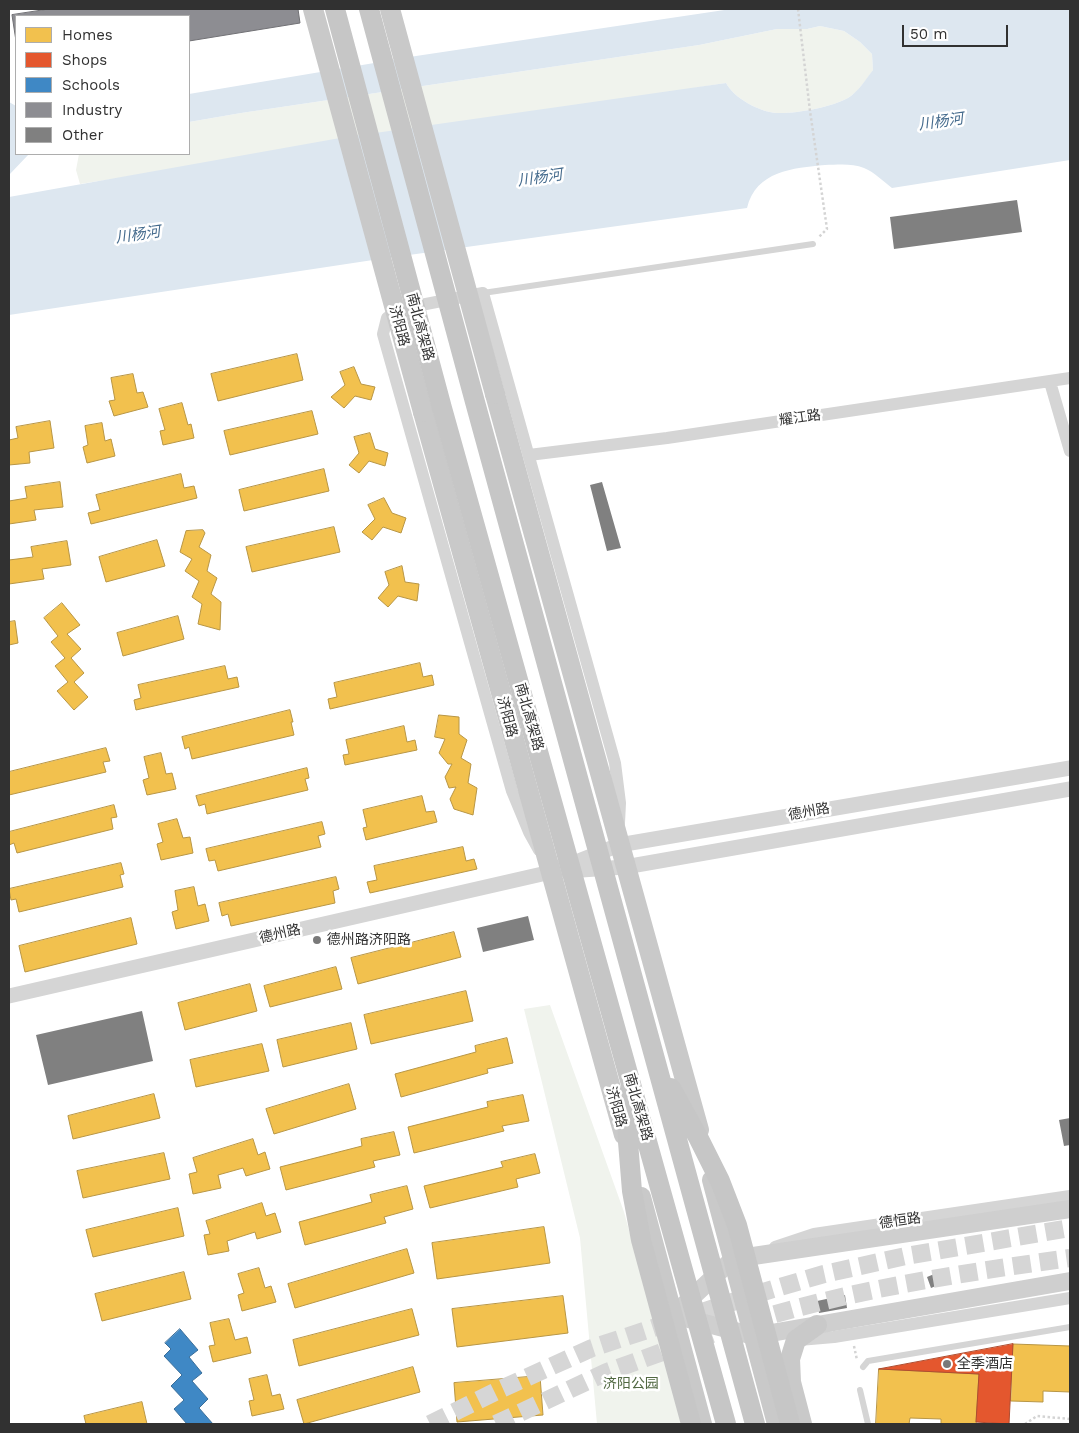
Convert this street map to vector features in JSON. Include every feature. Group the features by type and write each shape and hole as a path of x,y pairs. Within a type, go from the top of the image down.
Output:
{"highway":[{"name":"南北高架路","path":"336,9 442,408 726,1424"},
{"name":"南北高架路","path":"369,9 755,1424"},
{"path":"655,1060 720,1181 737,1225 790,1424"},
{"path":"627,1066 628,1142 632,1190 641,1240 691,1424"}],"main road":[{"name":"济阳路","path":"313,9 702,1424"},
{"path":"390,9 777,1424"},
{"path":"673,1315 733,1259 1070,1209"},
{"path":"673,1315 754,1336 1070,1281"},
{"path":"802,1424 791,1382 790,1359 796,1340 817,1325"}],"street":[{"path":"551,872 529,832 512,791 383,334 387,318 400,310 483,293 615,763 620,804 619,846"},
{"name":"耀江路","path":"529,455 677,436 1070,378"},
{"path":"1050,382 1070,451"},
{"name":"德州路","path":"9,996 551,872 619,846 1070,768"},
{"name":"德州路","path":"551,872 625,867 1070,789"},
{"name":"德恒路","path":"733,1259 814,1234 1070,1196"},
{"path":"754,1336 796,1340 834,1337 1070,1298"}],"lane":[{"path":"483,293 812,244"},
{"path":"862,1367 868,1361 1070,1327"},
{"path":"860,1390 868,1424"}],"path":[{"path":"798,9 827,229 812,244"},
{"path":"854,1344 856,1359 862,1367"},
{"path":"1025,1424 1037,1416 1070,1419"}],"green space":[{"path":"820,26 844,31 860,42 872,54 873,70 865,82 848,98 813,109 777,113 755,107 741,99 726,83 80,184 76,170 79,155 190,155 190,122 699,45 777,29 807,29"},
{"name":"济阳公园","path":"550,1005 624,1212 682,1424 597,1424 580,1238 524,1009"}],"water":[{"name":"川杨河","path":"731,9 1070,9 1070,160 892,188 871,172 859,166 825,165 801,168 789,170 767,179 758,186 747,208 373,260 9,315 9,197 340,138 726,83 741,99 763,110 777,113 803,111 823,107 848,98 873,70 872,54 860,42 844,31 820,26 807,29 777,29 699,45 190,122 190,94 416,56"},
{"path":"9,102 15,105 15,155 28,155 9,175"}],"building: Homes":[{"path":"297,354 303,380 218,401 211,374"},
{"path":"354,367 361,384 375,387 371,400 355,396 344,408 331,397 345,385 340,372"},
{"path":"133,374 137,393 143,392 148,407 114,416 109,401 115,400 111,378"},
{"path":"182,403 188,425 191,424 194,438 163,445 160,431 165,430 159,409"},
{"path":"312,411 318,434 230,455 224,431"},
{"path":"50,421 54,448 29,452 30,463 9,465 9,440 18,438 16,427"},
{"path":"102,423 105,441 111,439 115,456 87,463 83,447 88,445 85,426"},
{"path":"370,433 375,449 388,453 385,466 369,461 359,473 349,465 359,453 354,437"},
{"path":"324,469 329,491 244,511 239,490"},
{"path":"181,474 184,488 194,486 197,498 91,524 88,513 100,510 96,495"},
{"path":"60,482 63,507 34,510 36,520 9,524 9,501 27,498 25,487"},
{"path":"384,498 392,513 406,518 401,533 383,527 372,540 362,532 375,519 368,505"},
{"path":"334,527 340,552 252,572 246,547"},
{"path":"203,530 205,533 199,547 211,555 207,571 217,578 211,594 221,602 220,630 198,624 202,604 192,597 199,581 185,571 192,559 180,552 186,531"},
{"path":"157,540 165,566 106,582 99,557"},
{"path":"67,541 71,565 42,569 44,579 9,584 9,560 33,557 31,547"},
{"path":"402,566 405,582 419,584 417,601 398,596 388,607 378,598 389,585 385,572"},
{"path":"62,603 80,625 67,634 81,649 71,658 84,673 74,682 88,697 74,710 57,691 68,682 55,666 65,658 51,642 58,636 44,618"},
{"path":"178,616 184,639 123,656 117,633"},
{"path":"15,621 18,643 9,645 9,622"},
{"path":"420,663 423,677 432,675 434,685 330,709 328,699 337,697 334,683"},
{"path":"225,666 228,679 237,677 239,687 136,710 134,700 141,698 138,685"},
{"path":"290,710 294,735 192,759 189,747 185,749 182,737"},
{"path":"439,715 459,717 459,734 467,740 461,758 471,764 468,783 477,788 473,815 454,809 450,799 456,787 449,788 445,777 452,764 448,764 439,753 445,739 435,737"},
{"path":"404,726 407,742 415,740 417,750 345,765 343,755 349,754 346,740"},
{"path":"106,748 110,761 103,762 106,772 9,795 9,772"},
{"path":"161,753 166,774 172,773 176,789 147,795 143,780 149,778 144,757"},
{"path":"307,768 309,778 305,779 308,790 207,814 205,804 199,806 196,796"},
{"path":"422,796 426,812 434,811 437,822 366,840 363,828 367,827 363,810"},
{"path":"114,805 117,817 111,818 113,829 17,853 14,843 9,845 9,832"},
{"path":"177,819 183,838 190,837 193,853 161,860 157,844 163,842 158,824"},
{"path":"322,822 325,834 318,836 321,847 218,871 215,860 209,861 206,849"},
{"path":"463,847 466,861 474,859 477,869 370,893 367,882 377,880 374,866"},
{"path":"121,863 124,874 120,875 123,887 19,912 16,899 11,900 9,889"},
{"path":"336,877 339,889 333,891 335,903 231,926 228,914 222,916 219,903"},
{"path":"194,887 198,906 205,904 209,921 176,929 172,912 178,910 175,891"},
{"path":"131,918 137,944 25,972 19,946"},
{"path":"454,932 461,957 358,984 351,958"},
{"path":"336,967 342,989 270,1007 264,986"},
{"path":"250,984 257,1011 185,1030 178,1003"},
{"path":"466,991 473,1021 371,1044 364,1015"},
{"path":"351,1023 357,1049 283,1067 277,1040"},
{"path":"507,1038 513,1063 487,1069 488,1073 401,1097 395,1074 476,1052 475,1046"},
{"path":"262,1044 269,1071 196,1087 190,1060"},
{"path":"349,1084 356,1109 274,1134 266,1109"},
{"path":"154,1094 160,1118 73,1139 68,1116"},
{"path":"523,1095 529,1121 502,1126 504,1131 414,1153 408,1127 488,1107 487,1102"},
{"path":"394,1132 400,1155 373,1161 375,1167 286,1190 280,1167 362,1146 361,1139"},
{"path":"253,1139 258,1155 265,1152 270,1169 246,1176 243,1168 218,1175 221,1188 193,1194 189,1174 197,1172 193,1158"},
{"path":"164,1153 170,1179 83,1198 77,1171"},
{"path":"535,1154 540,1173 516,1179 518,1187 430,1208 424,1186 503,1167 501,1162"},
{"path":"407,1186 413,1209 384,1217 386,1223 305,1245 299,1222 372,1202 370,1195"},
{"path":"262,1203 266,1216 275,1213 281,1232 257,1239 255,1232 227,1241 229,1251 208,1255 204,1235 210,1234 206,1221"},
{"path":"178,1208 184,1236 93,1257 86,1230"},
{"path":"544,1227 550,1263 437,1279 432,1243"},
{"path":"407,1249 414,1273 295,1308 288,1284"},
{"path":"259,1268 265,1288 271,1286 276,1302 242,1311 238,1295 244,1293 238,1274"},
{"path":"184,1272 191,1299 102,1321 95,1294"},
{"path":"563,1296 568,1333 457,1347 452,1309"},
{"path":"412,1309 419,1335 299,1366 293,1340"},
{"path":"229,1319 235,1340 247,1337 251,1353 213,1362 209,1346 215,1345 210,1323"},
{"path":"1013,1344 1070,1346 1070,1392 1043,1391 1043,1402 1011,1401"},
{"path":"413,1367 420,1392 304,1424 297,1400"},
{"path":"879,1369 979,1374 976,1424 941,1424 941,1419 910,1418 909,1424 876,1424"},
{"path":"267,1375 272,1396 280,1394 284,1409 252,1416 249,1401 254,1400 249,1379"},
{"path":"540,1376 543,1415 457,1422 454,1383"},
{"path":"142,1402 147,1424 86,1424 84,1416"}],"building: Shops":[{"path":"1013,1344 1009,1424 976,1422 979,1374 879,1369"}],"building: Schools":[{"path":"180,1329 198,1350 189,1357 202,1373 192,1381 208,1399 199,1408 213,1424 187,1424 174,1409 184,1400 171,1386 182,1375 164,1356 171,1349 165,1343"}],"building: Industry":[{"path":"49,9 298,9 300,23 190,41 190,15 15,15 15,34 12,15"}],"building: Other":[{"path":"1017,200 1022,232 894,249 890,217"},
{"path":"602,482 621,548 607,551 590,485"},
{"path":"528,916 534,940 483,952 477,928"},
{"path":"142,1011 153,1061 48,1085 36,1035"},
{"path":"1070,1118 1070,1145 1064,1146 1059,1120"},
{"path":"939,1272 943,1283 931,1288 927,1277"},
{"path":"845,1295 847,1308 819,1313 817,1301"}],"tunnel":[{"path":"430,1424 592,1348 760,1293 824,1274 906,1256 1070,1228"},
{"path":"749,1322 828,1300 908,1283 1070,1258"},
{"path":"496,1424 607,1372 715,1333"}],"place":[{"name":"德州路济阳路","path":"317,940"},
{"name":"全季酒店","path":"947,1364"}]}
